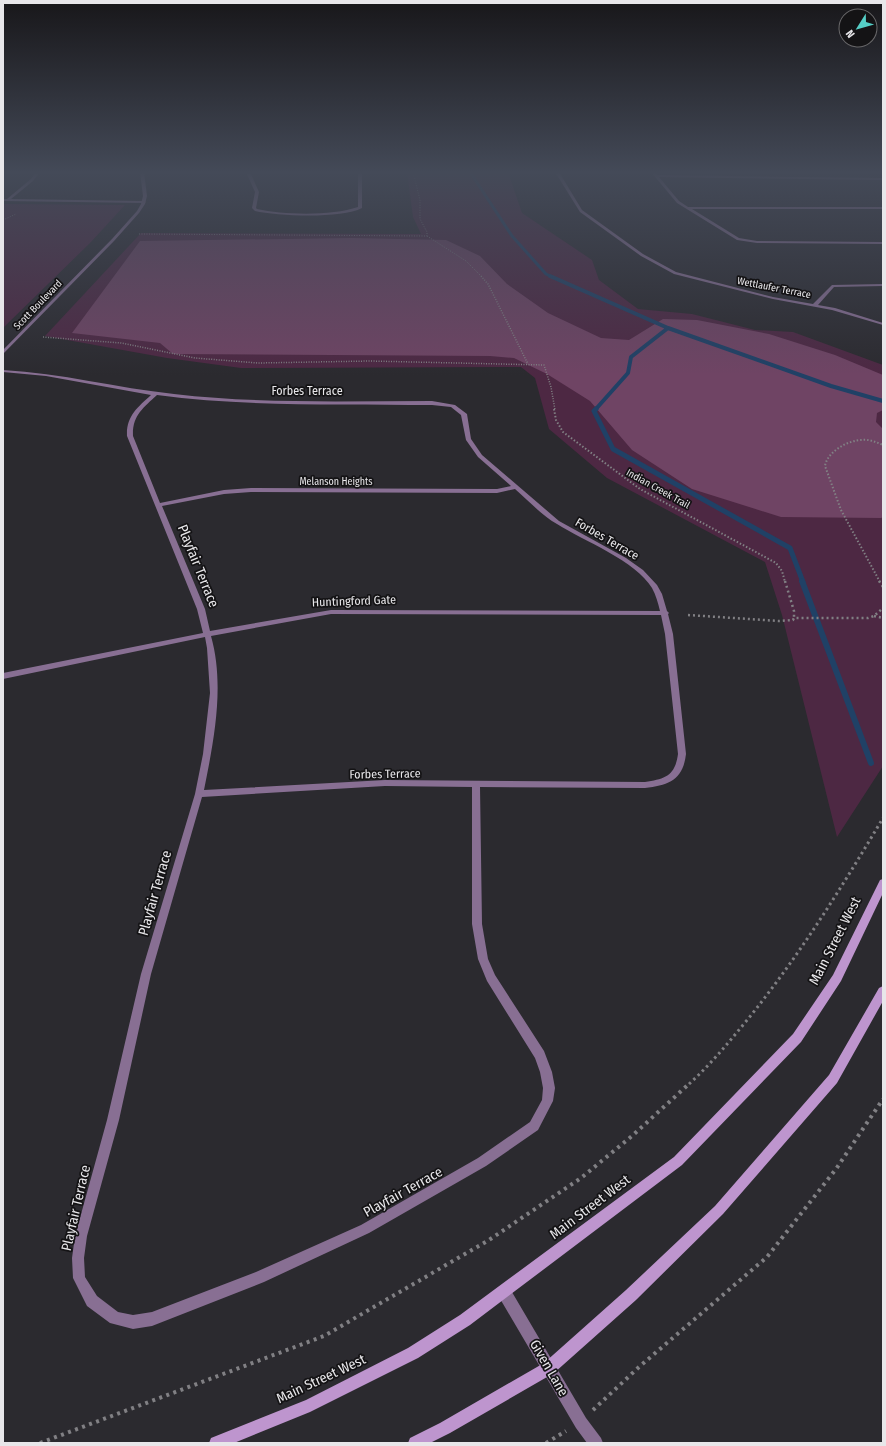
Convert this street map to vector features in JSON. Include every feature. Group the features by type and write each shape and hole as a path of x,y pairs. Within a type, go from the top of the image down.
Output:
{"main road":[{"name":"Main Street West","path":"216,1443 310,1404 413,1353 465,1320 504,1292 678,1161 797,1038 837,978 883,883"},
{"path":"415,1443 445,1428 549,1368 632,1295 719,1210 833,1079 883,991"}],"street":[{"name":"Scott Boulevard","path":"3,353 114,239"},
{"name":"Wettlaufer Terrace","path":"621,239 674,273 773,298 815,305 883,324"},
{"path":"740,239 746,241 883,243"},
{"path":"815,305 833,286 883,285"},
{"name":"Forbes Terrace","path":"3,371 46,374 155,394 242,401 447,404 458,408 464,414 466,432 471,446 514,487 557,522 624,559 641,571 651,581 659,594 669,634 682,754 681,764 674,776 657,784 385,783 199,794"},
{"name":"Playfair Terrace","path":"155,394 133,416 129,430 201,609 208,634 214,693 207,754 199,794 146,974 113,1120 81,1236 78,1258 80,1278 92,1301 115,1318 133,1322 152,1319 259,1277 365,1229 482,1162 534,1126 547,1101 549,1088 546,1072 540,1055 491,978 479,942 477,924 476,784"},
{"name":"Melanson Heights","path":"158,505 205,495 238,491 497,491 514,487"},
{"name":"Huntingford Gate","path":"3,676 208,634 331,612 664,613"},
{"name":"Given Lane","path":"504,1292 580,1423 596,1443"}],"path":[{"path":"43,338 121,343 196,358 258,363 370,361 528,364 488,284 480,273 466,261 432,239"},
{"name":"Indian Creek Trail","path":"528,364 544,365 551,386 556,420 563,432 640,488 776,563 782,571 794,611 794,618"},
{"path":"883,445 868,439 858,439 847,443 835,451 828,458 825,465 837,506 883,587"},
{"path":"688,615 779,621 793,620 794,618 868,618 874,616 883,608"},
{"path":"874,616 883,618"},
{"path":"40,1443 324,1336 489,1240 580,1178 632,1136 710,1064 773,988 840,890 883,818"},
{"path":"546,1443 580,1423 638,1367 767,1258 836,1169 883,1099"}],"shaded area":[{"path":"3,239 93,239 90,243 3,328"},
{"path":"135,239 561,239 592,260 599,280 638,309 692,314 755,330 793,332 883,365 883,766 837,837 782,615 765,562 607,478 549,429 535,378 521,367 241,368 167,358 45,336"},
{"path":"446,240 480,256 507,284 548,313 601,338 629,340 663,319 697,320 769,334 835,355 883,375 883,410 877,413 876,422 883,429 883,517 781,517 692,489 632,450 590,401 547,374 514,358 490,356 173,354 160,343 72,333 140,241"}],"waterway":[{"path":"515,239 546,274 550,276"},
{"path":"550,276 668,328"},
{"path":"595,410 628,373 631,357 668,328"},
{"path":"668,328 831,386 883,401"},
{"path":"595,410 594,411 613,449 790,548 803,582"},
{"path":"802,581 871,763"}]}
